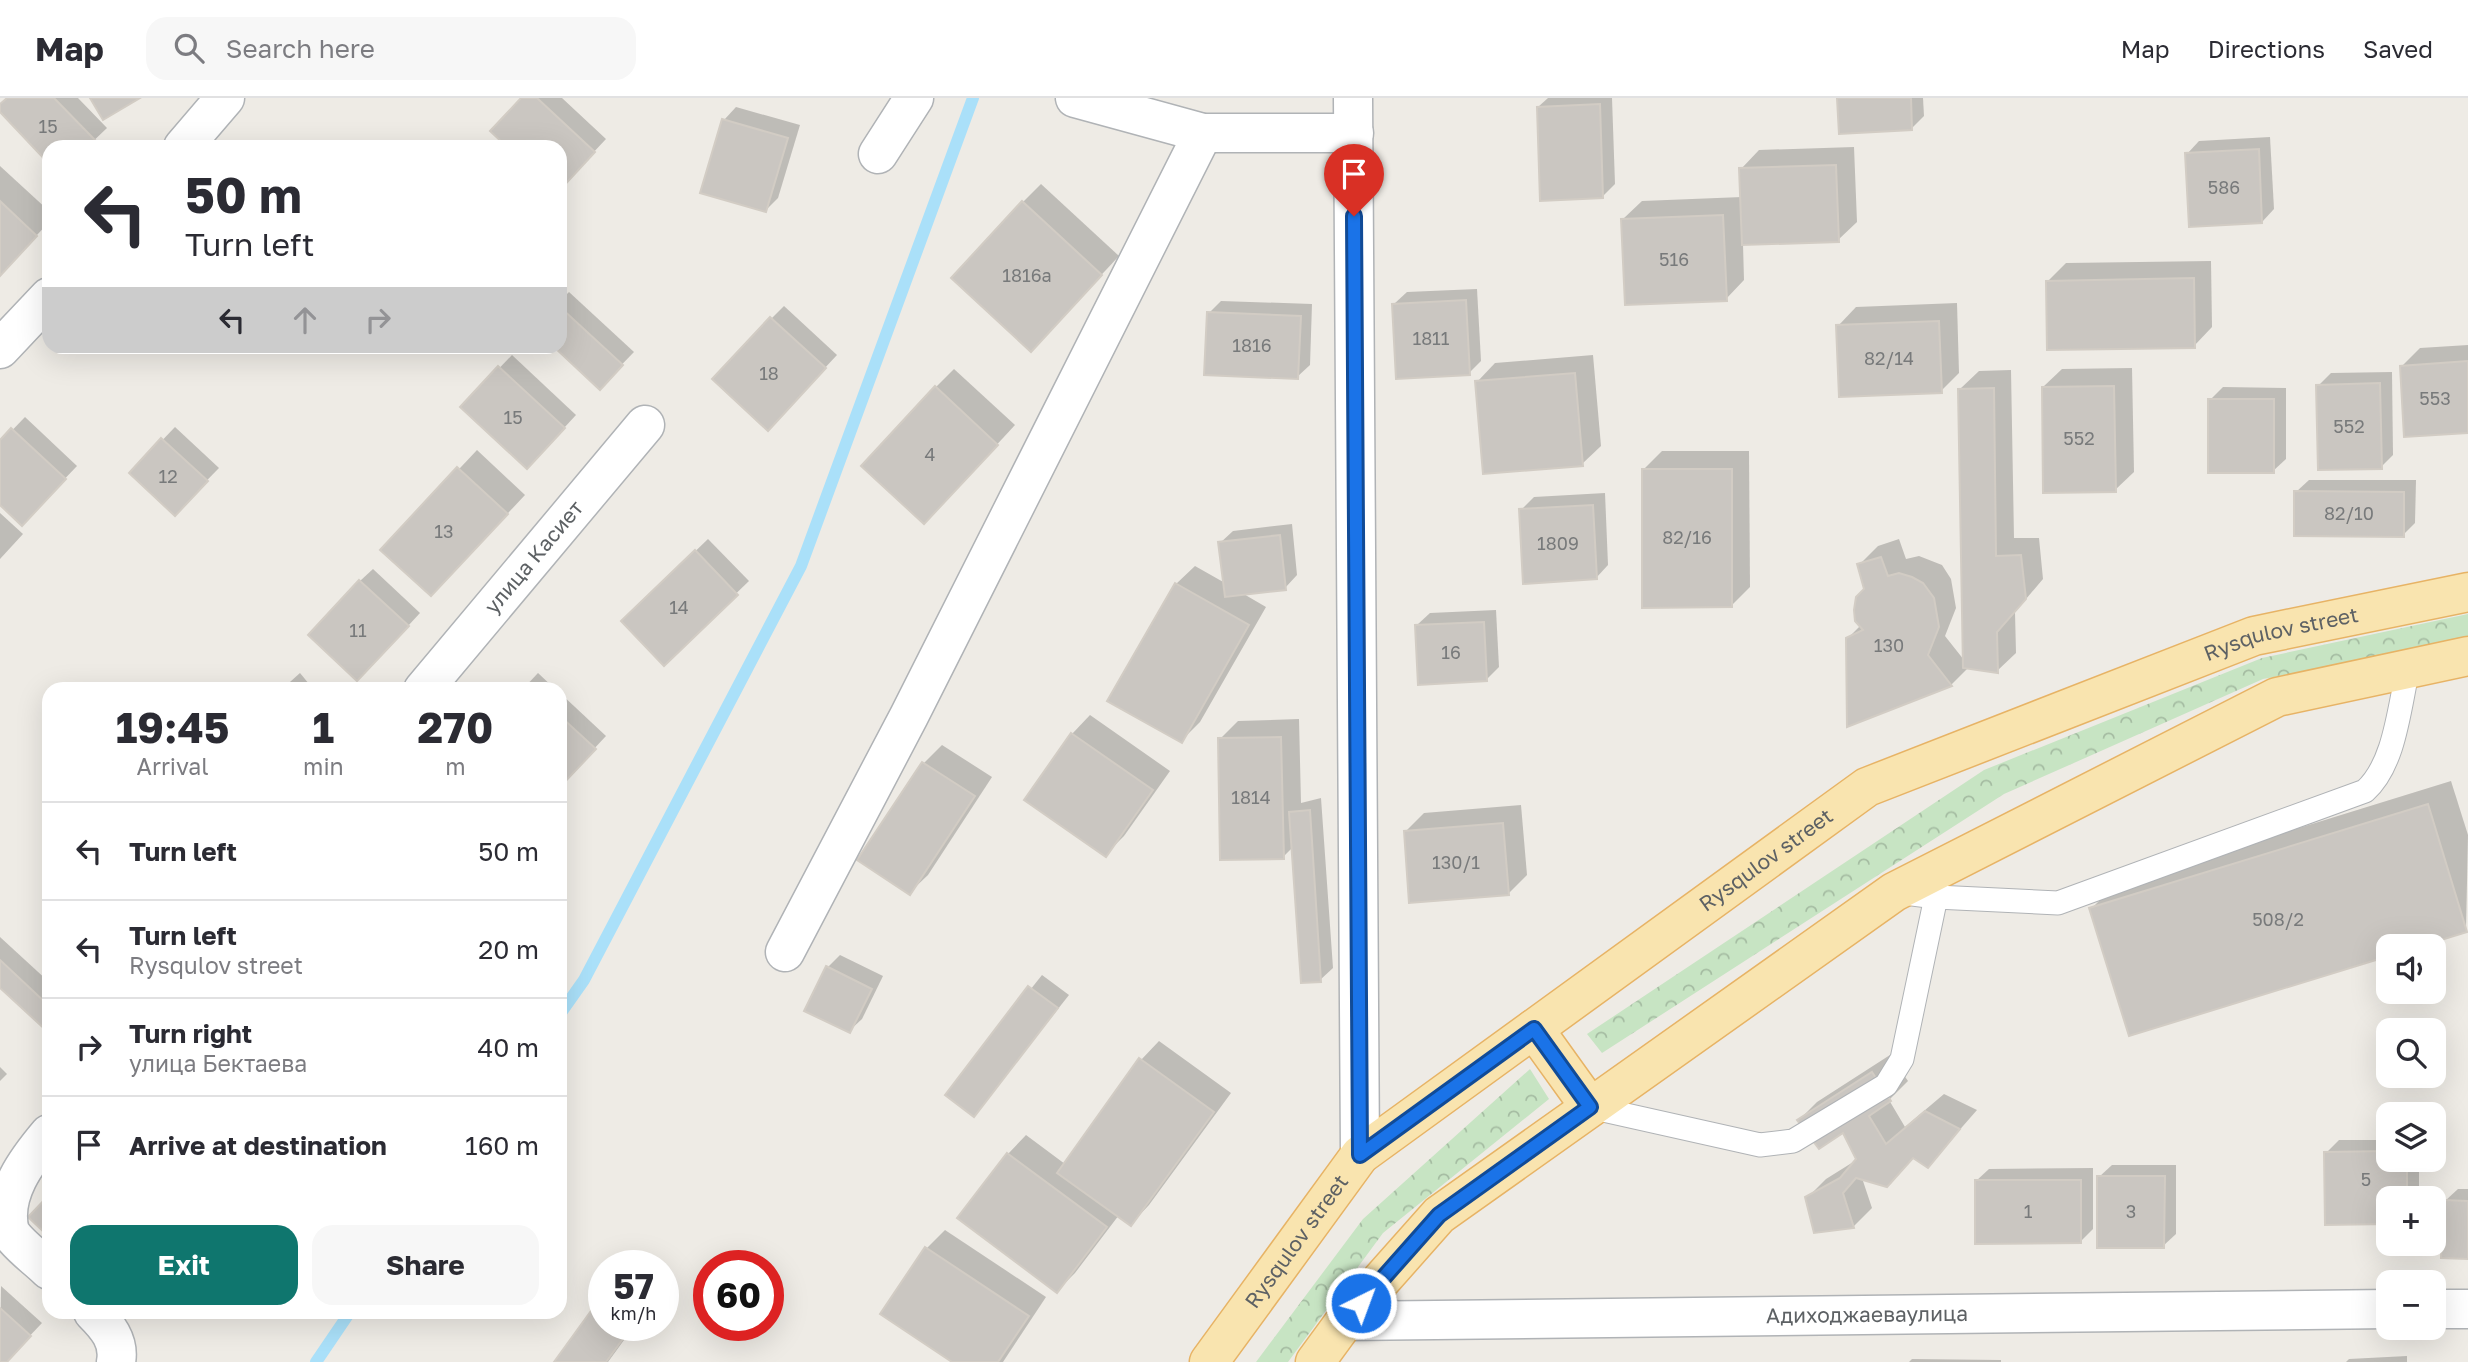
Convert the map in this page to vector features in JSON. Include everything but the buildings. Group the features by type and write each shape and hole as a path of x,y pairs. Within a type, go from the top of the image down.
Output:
{"main road":[{"name":"Rysqulov street","path":"1209,1362 1360,1155 1867,787 2254,636 2468,592"},
{"path":"1315,1362 1345,1321 1439,1215 1894,892 2277,697 2468,656"},
{"path":"1534,1029 1590,1107"}],"street":[{"path":"189,140 225,98"},
{"path":"878,154 914,98"},
{"path":"1075,98 1203,133 1353,115 1360,1155"},
{"path":"785,952 909,716 1203,133"},
{"path":"0,349 42,304"},
{"name":"улица Касиет","path":"430,682 645,425"},
{"path":"42,1142 9,1181 3,1207 10,1232 42,1263"},
{"path":"2446,1309 2468,1309"},
{"name":"Адиходжаеваулица","path":"1345,1321 2376,1310"},
{"path":"100,1319 107,1326 119,1350 116,1362"}],"lane":[{"path":"1894,892 1936,897 2058,903 2365,791 2376,781 2386,759 2408,669"},
{"path":"1590,1107 1760,1145 1793,1141 1886,1085 1902,1059 1936,897"}],"green space":[{"path":"2468,614 2468,643 2263,679 2004,794 1602,1053 1587,1034 1984,770 2262,658"},
{"path":"1530,1069 1549,1099 1383,1233 1288,1362 1256,1362 1363,1219"}],"waterway":[{"path":"567,1004 584,980 801,566 973,98"},
{"path":"316,1362 345,1319"}],"route":[{"path":"1354,216 1360,1155 1534,1029 1590,1107 1439,1215 1361,1303"}]}
